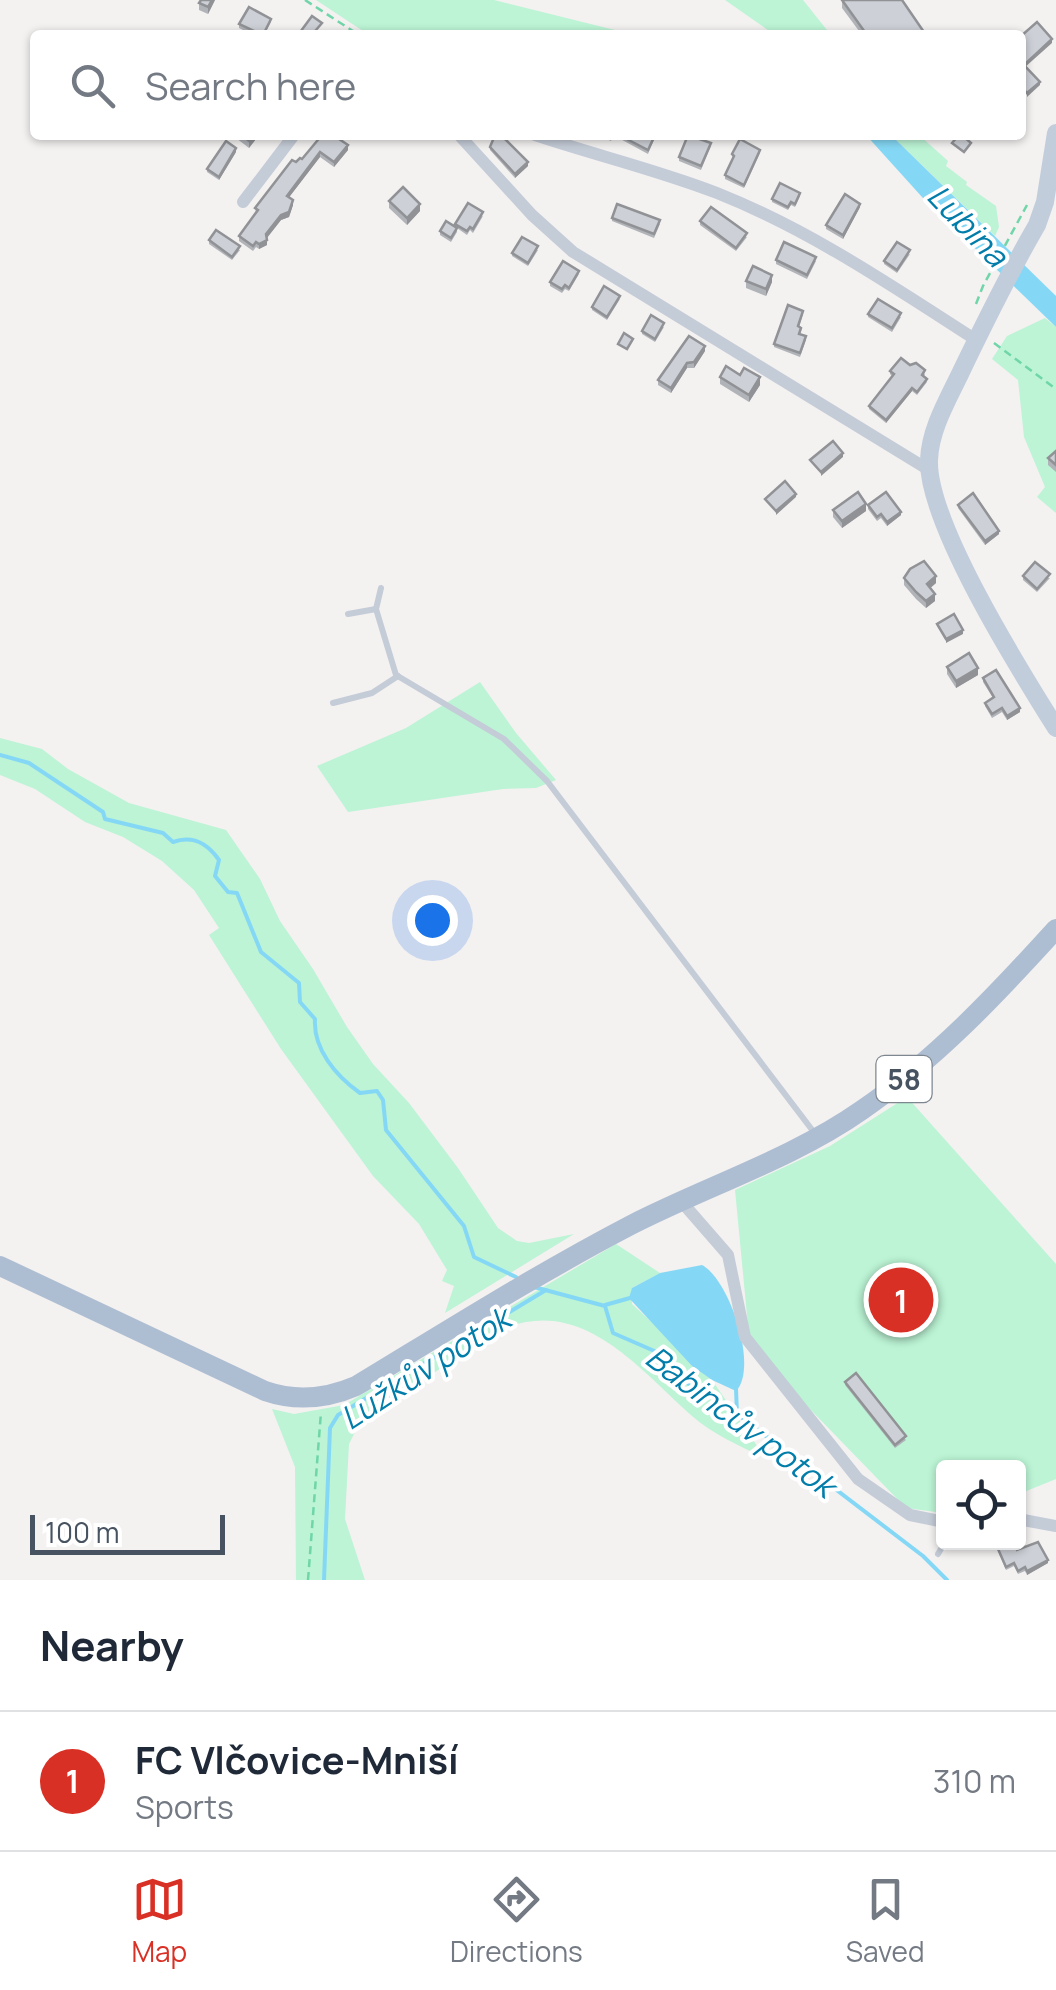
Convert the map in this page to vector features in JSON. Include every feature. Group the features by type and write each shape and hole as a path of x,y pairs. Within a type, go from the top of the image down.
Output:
{"main road":[{"path":"1056,133 1045,202 1019,237 1000,294 940,415 929,452 936,500 982,602 1056,728"},
{"name":"58","path":"0,1266 265,1391 284,1397 321,1398 356,1386 581,1252 858,1113 929,1059 993,998 1056,929"}],"street":[{"path":"244,202 290,140"},
{"path":"463,140 521,204 573,252 929,470"},
{"path":"551,140 681,180 739,203 834,250 976,340"},
{"path":"681,1200 728,1255 745,1337 858,1479 910,1515 936,1520"},
{"path":"1026,1521 1056,1526"}],"lane":[{"path":"381,588 376,609 398,676 504,739 547,781 816,1136"},
{"path":"348,614 376,609"},
{"path":"333,704 372,693 398,676"},
{"path":"938,1554 940,1550"}],"path":[{"path":"305,0 351,30"},
{"path":"987,279 1019,237"},
{"path":"976,340 986,346 1000,346 1056,389"},
{"path":"308,1580 321,1398"}],"green space":[{"path":"316,0 494,0 615,30 361,30"},
{"path":"725,0 803,0 827,30 768,30"},
{"path":"896,140 925,140 948,161 946,166 966,185 996,206 999,227 995,236"},
{"path":"1045,318 1056,327 1056,513 1037,497 1045,487 1024,437 1018,380 992,359 1007,336"},
{"path":"480,682 556,780 536,788 503,789 348,812 317,766 406,728"},
{"path":"0,738 42,749 68,769 129,803 226,830 260,879 280,921 347,1027 458,1168 498,1228 517,1241 529,1243 574,1234 445,1313 454,1286 442,1281 447,1270 419,1224 373,1176 281,1049 209,935 219,928 194,890 162,861 123,837 85,822 35,789 0,775"},
{"path":"907,1097 1056,1264 1056,1479 1026,1491 1026,1460 936,1460 936,1512 906,1508 805,1404 749,1336 735,1190 830,1146"},
{"path":"616,1244 660,1273 632,1288 632,1304 692,1366 712,1380 766,1459 700,1423 624,1354 600,1338 575,1326 548,1321 519,1323 488,1336 359,1424 349,1444 345,1519 365,1580 296,1580 295,1467 272,1409 294,1414 344,1405"}],"water":[{"name":"Lubina","path":"871,140 896,140 1056,296 1056,327 922,197"},
{"path":"702,1265 722,1287 738,1324 744,1363 736,1391 692,1366 629,1298 632,1288 660,1273"}],"building":[{"path":"842,0 902,0 923,30 863,30"},
{"path":"249,7 271,19 266,30 239,24"},
{"path":"312,16 322,23 316,30 302,30"},
{"path":"1037,22 1052,39 1026,63 1026,32"},
{"path":"1026,67 1040,82 1026,92"},
{"path":"318,140 340,140 348,145 334,162 320,152 287,196 293,200 289,212 281,215 266,234 267,240 253,246 239,236 292,160 302,159"},
{"path":"493,140 506,140 528,162 515,174 490,147"},
{"path":"629,140 653,140 648,150"},
{"path":"686,140 711,143 701,166 679,157"},
{"path":"739,140 760,150 744,185 725,175"},
{"path":"968,140 971,143 964,152 952,143"},
{"path":"226,141 236,148 219,177 207,169"},
{"path":"780,183 800,193 795,204 791,202 788,207 772,199"},
{"path":"403,187 420,204 407,218 389,201"},
{"path":"845,194 860,204 843,235 826,225"},
{"path":"468,203 483,212 473,229 467,231 455,224"},
{"path":"617,204 660,220 654,234 612,218"},
{"path":"711,207 747,233 736,248 700,221"},
{"path":"446,221 457,228 451,238 440,231"},
{"path":"216,230 240,246 232,257 209,240"},
{"path":"522,237 538,246 528,263 512,253"},
{"path":"784,242 816,257 807,275 776,260"},
{"path":"897,242 910,250 897,270 884,261"},
{"path":"563,261 579,271 569,288 565,285 562,289 550,282"},
{"path":"753,266 772,275 766,289 746,281"},
{"path":"604,286 620,296 607,317 592,307"},
{"path":"878,299 901,313 892,328 868,314"},
{"path":"788,305 803,311 798,326 799,334 806,336 800,353 774,344"},
{"path":"651,315 664,323 655,339 642,331"},
{"path":"624,333 633,339 627,349 618,344"},
{"path":"689,336 705,346 694,362 687,363 671,388 658,380"},
{"path":"901,358 925,370 922,375 927,379 917,392 912,388 886,420 869,406 894,374 890,371"},
{"path":"726,366 740,375 744,368 760,377 749,395 720,377"},
{"path":"833,441 843,453 821,472 810,460"},
{"path":"785,481 796,494 776,511 765,499"},
{"path":"858,492 866,504 842,521 833,510"},
{"path":"886,492 901,512 887,522 868,505"},
{"path":"973,493 999,531 985,541 958,505"},
{"path":"924,561 936,576 927,584 935,594 926,601 904,578"},
{"path":"1035,562 1050,574 1037,589 1023,576"},
{"path":"954,614 963,630 946,639 937,624"},
{"path":"969,653 978,668 956,681 947,667"},
{"path":"996,670 1020,708 1007,716 1002,708 992,714 985,703 994,697 983,678"},
{"path":"856,1373 906,1436 895,1445 845,1382"},
{"path":"1038,1542 1048,1560 1027,1571 1025,1567 1018,1571 1014,1563 1006,1567 999,1550 1026,1550"}],"waterway":[{"name":"Babincův potok","path":"0,755 29,763 103,812 105,819 163,833 173,842 193,840 210,849 219,860 215,876 228,892 237,893 261,952 299,983 300,1002 315,1019 318,1041 328,1061 360,1093 377,1091 383,1100 386,1130 464,1226 474,1257 516,1277"},
{"name":"Babincův potok","path":"534,1287 605,1306 613,1333 659,1353 682,1380 724,1404 923,1556 947,1580"},
{"name":"Lužkův potok","path":"324,1580 330,1428 338,1415 546,1290"},
{"path":"605,1305 630,1298"},
{"path":"736,1389 737,1414"}],"place":[{"name":"FC Vlčovice-Mniší","path":"901,1300"}]}
